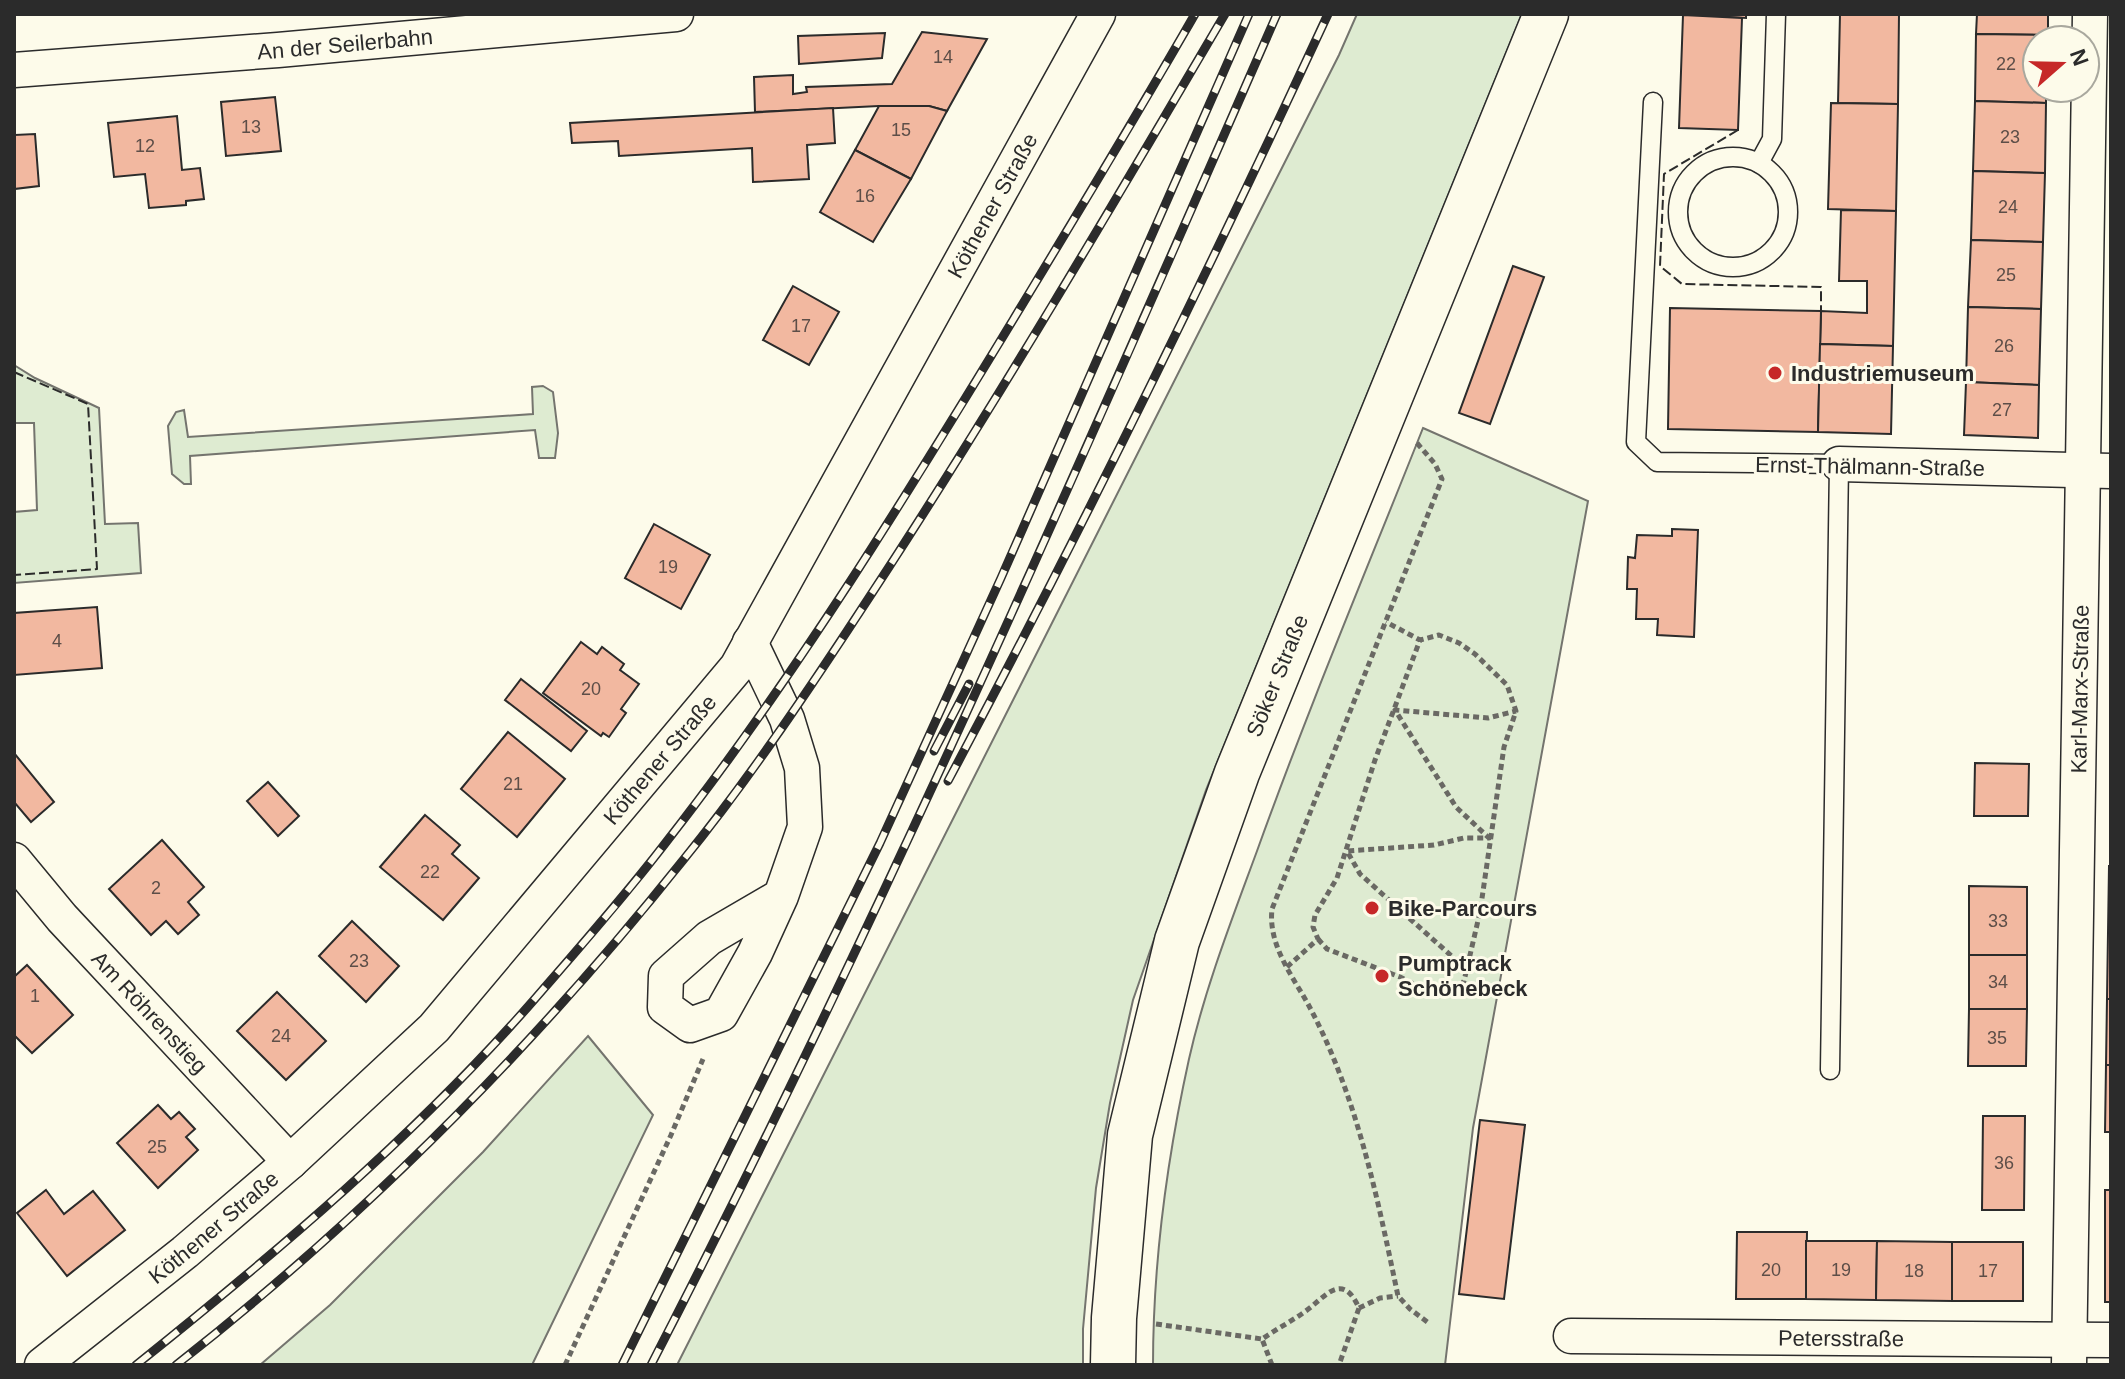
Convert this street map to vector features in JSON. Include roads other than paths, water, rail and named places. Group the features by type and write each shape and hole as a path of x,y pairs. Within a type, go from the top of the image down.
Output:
{"street":[{"name":"An der Seilerbahn","path":"14,70 676,14"},
{"name":"Köthener Straße","path":"42,1365 185,1252 290,1162 434,1028 737,667 1098,14"},
{"name":"Söker Straße","path":"1113,1365 1114,1318 1130,1135 1177,941 1237,773 1546,14"},
{"name":"Karl-Marx-Straße","path":"2069,1352 2097,471 2090,14"},
{"name":"Ernst-Thälmann-Straße","path":"1839,464 2097,471"},
{"path":"750,642 787,719 802,768 805,827 781,896 755,953 721,1014 690,1025 665,1007 666,976 709,938 781,896"},
{"name":"Am Röhrenstieg","path":"14,860 62,918 290,1162"},
{"name":"Petersstraße","path":"1571,1336 2069,1352 2111,1340"}],"lane":[{"path":"1759,163 1772,139 1776,14"},
{"name":"Ernst-Thälmann-Straße","path":"1653,102 1636,442 1657,462 1839,464"},
{"path":"1743,158 1759,163 1773,174 1783,189 1788,206 1787,223 1781,240 1770,254 1755,263 1738,267 1720,266 1704,259 1690,248 1682,234 1678,217 1679,200 1685,184 1695,171 1718,159 1743,158"},
{"path":"1830,1070 1839,464"}],"railway":[{"path":"136,1365 343,1192 441,1099 533,1001 651,862 760,715 890,520 1195,14"},
{"path":"176,1365 314,1250 445,1127 568,997 710,827 806,693 965,448 1225,14"},
{"path":"622,1365 880,843 1001,578 1249,14"},
{"path":"651,1365 897,863 1052,525 1277,14"},
{"path":"948,781 1143,400 1328,14"},
{"path":"934,751 969,684"}],"place":[{"name":"Industriemuseum","path":"1775,373"},
{"name":"Bike-Parcours","path":"1372,908"},
{"name":"Pumptrack Schönebeck","path":"1382,976"}]}
